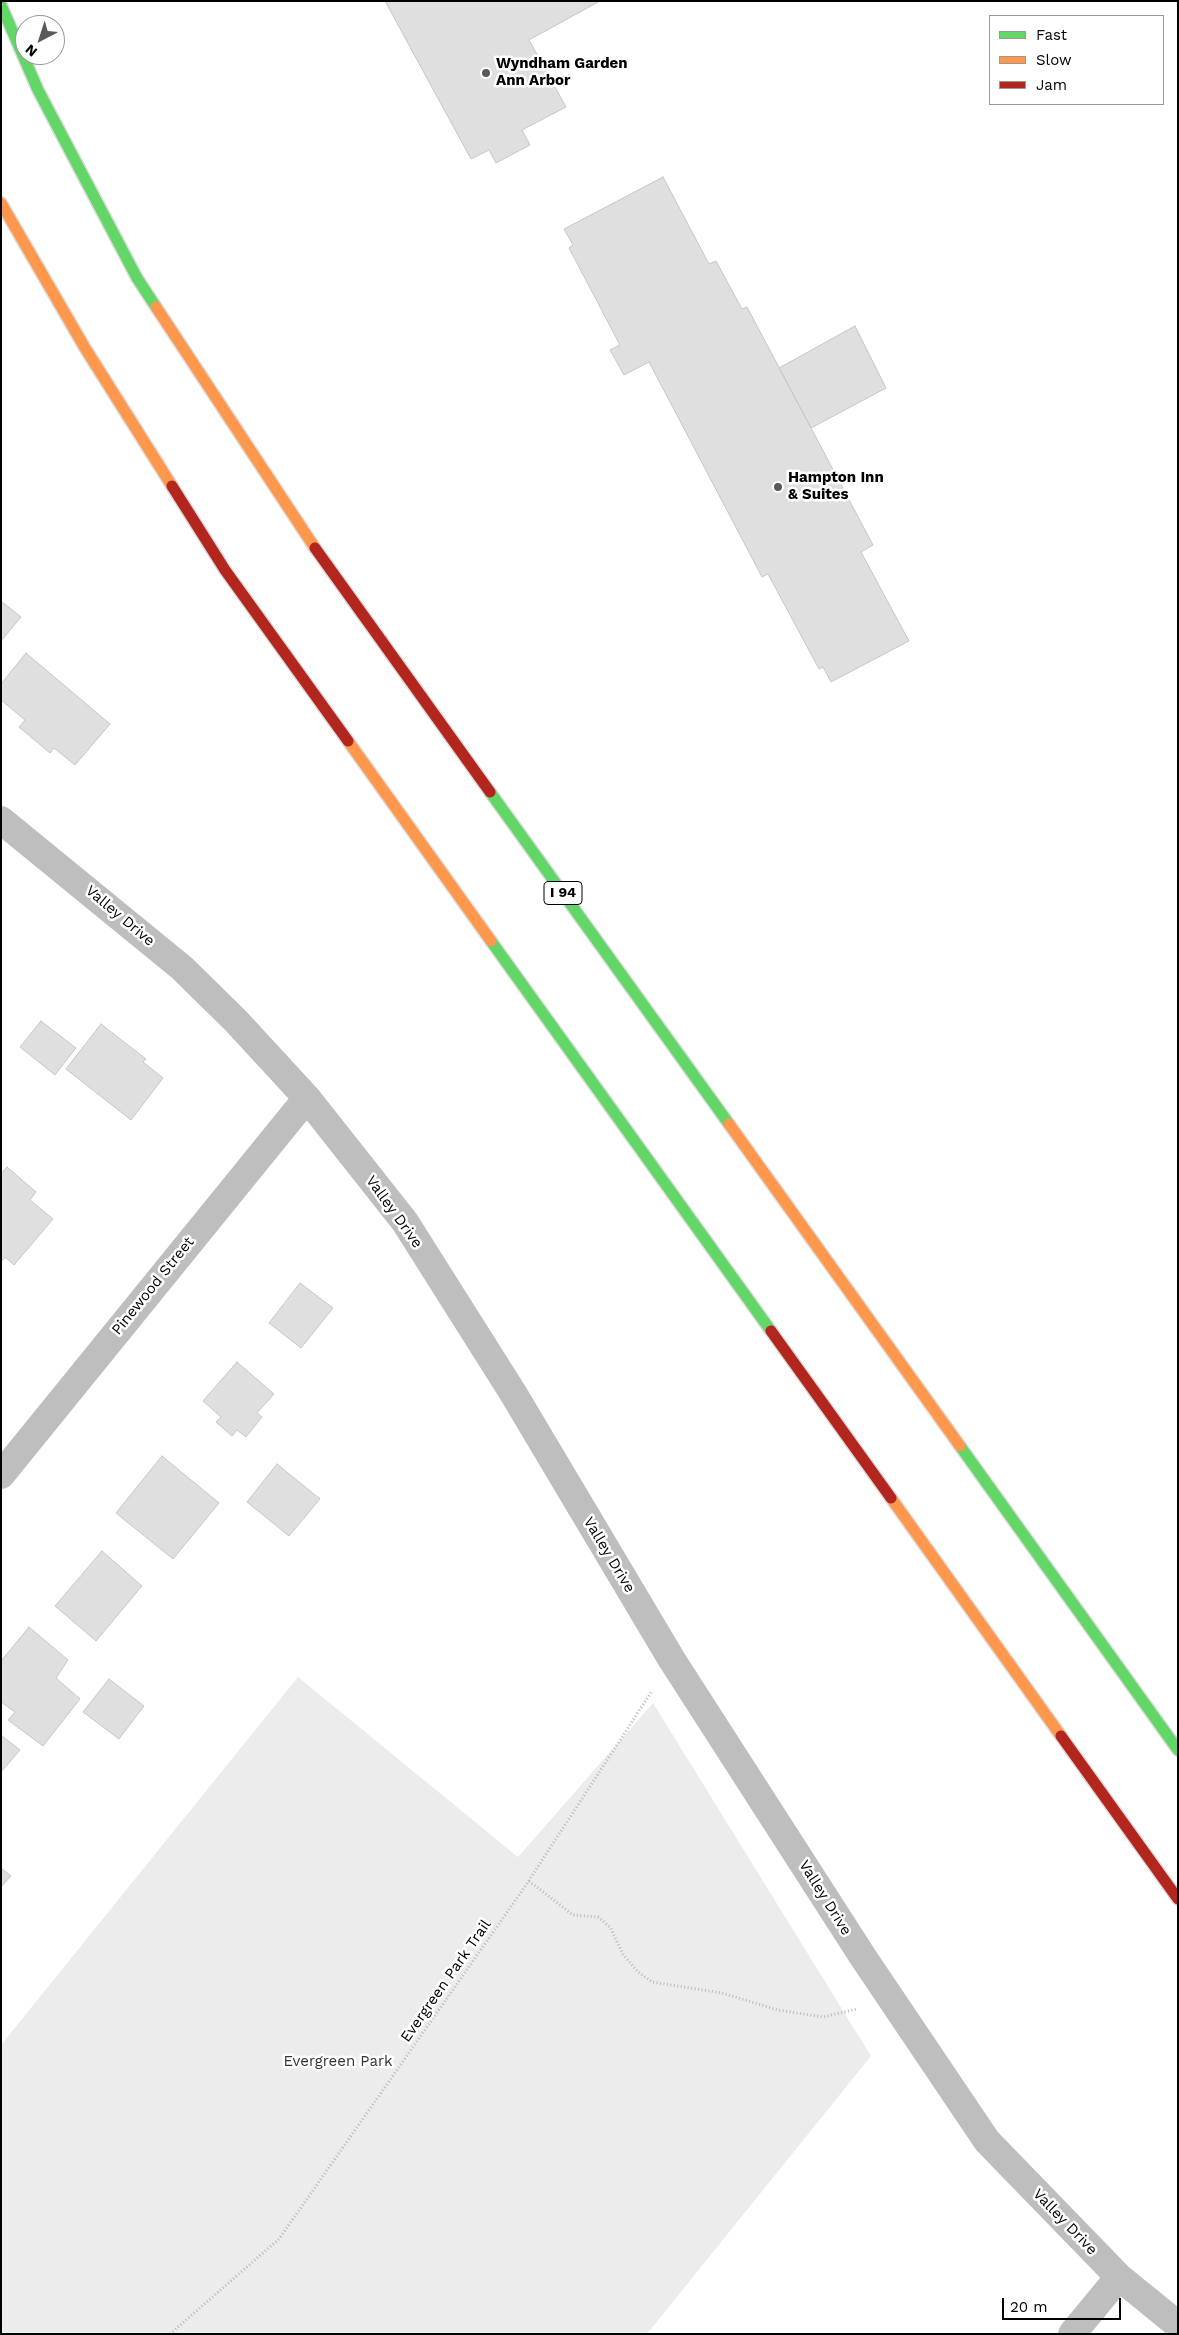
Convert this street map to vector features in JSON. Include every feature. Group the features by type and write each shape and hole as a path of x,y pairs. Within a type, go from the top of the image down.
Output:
{"highway":[{"name":"I 94","path":"1,5 38,90 136,278 292,516 1178,1750"},
{"path":"1,203 85,348 225,570 1178,1899"}],"street":[{"name":"Valley Drive","path":"1,820 182,968 236,1021 307,1098 404,1222 513,1392 672,1660 893,2001 987,2141 1119,2277 1178,2325"},
{"name":"Pinewood Street","path":"1,1475 307,1098"},
{"path":"1072,2334 1119,2277"}],"path":[{"name":"Evergreen Park Trail","path":"170,2334 279,2239 529,1881 672,1660"},
{"path":"529,1881 573,1915 598,1918 604,1922 610,1927 623,1954 638,1972 652,1982 722,1993 778,2010 823,2017 893,2001"}],"green space":[{"name":"Evergreen Park","path":"298,1677 518,1857 653,1703 871,2056 647,2334 1,2334 1,2045"}],"building":[{"name":"Wyndham Garden Ann Arbor","path":"385,1 600,1 529,40 566,107 522,130 530,145 496,163 489,150 471,159"},
{"name":"Hampton Inn & Suites","path":"663,177 709,264 716,261 742,309 747,307 873,545 861,552 909,641 831,682 823,667 819,669 768,574 762,577 649,362 624,375 610,350 620,345 569,248 573,245 564,229"},
{"path":"855,326 886,388 811,428 779,368"},
{"path":"1,601 21,617 1,641"},
{"path":"26,653 110,724 75,765 54,748 50,753 19,727 25,720 1,700 1,684"},
{"path":"41,1021 76,1048 55,1075 20,1047"},
{"path":"101,1024 146,1059 143,1062 163,1078 131,1120 66,1069"},
{"path":"7,1167 36,1192 30,1200 53,1219 14,1265 5,1257 1,1262 1,1174"},
{"path":"300,1283 333,1308 301,1348 269,1323"},
{"path":"237,1362 274,1394 257,1413 262,1417 246,1437 237,1430 232,1436 216,1422 221,1417 203,1401"},
{"path":"162,1456 219,1503 173,1559 116,1513"},
{"path":"277,1464 320,1499 289,1536 247,1502"},
{"path":"102,1551 142,1586 96,1641 55,1606"},
{"path":"29,1627 68,1660 56,1678 80,1699 43,1746 8,1720 15,1712 1,1702 1,1661"},
{"path":"109,1679 144,1706 119,1739 83,1712"},
{"path":"1,1735 20,1750 1,1772"},
{"path":"1,1868 11,1876 1,1887"}],"traffic: fast":[{"path":"1,5 38,90 137,278 156,307"},
{"path":"490,792 729,1124"},
{"path":"491,941 771,1331"},
{"path":"960,1446 1178,1750"}],"traffic: slow":[{"path":"1,203 85,348 172,486"},
{"path":"156,307 315,548"},
{"path":"348,741 491,941"},
{"path":"729,1124 960,1446"},
{"path":"891,1498 1061,1736"}],"traffic: jam":[{"path":"172,486 225,570 348,741"},
{"path":"315,548 490,792"},
{"path":"771,1331 891,1498"},
{"path":"1061,1736 1178,1899"}],"place":[{"name":"Wyndham Garden Ann Arbor","path":"486,73"},
{"name":"Hampton Inn & Suites","path":"778,487"}]}
